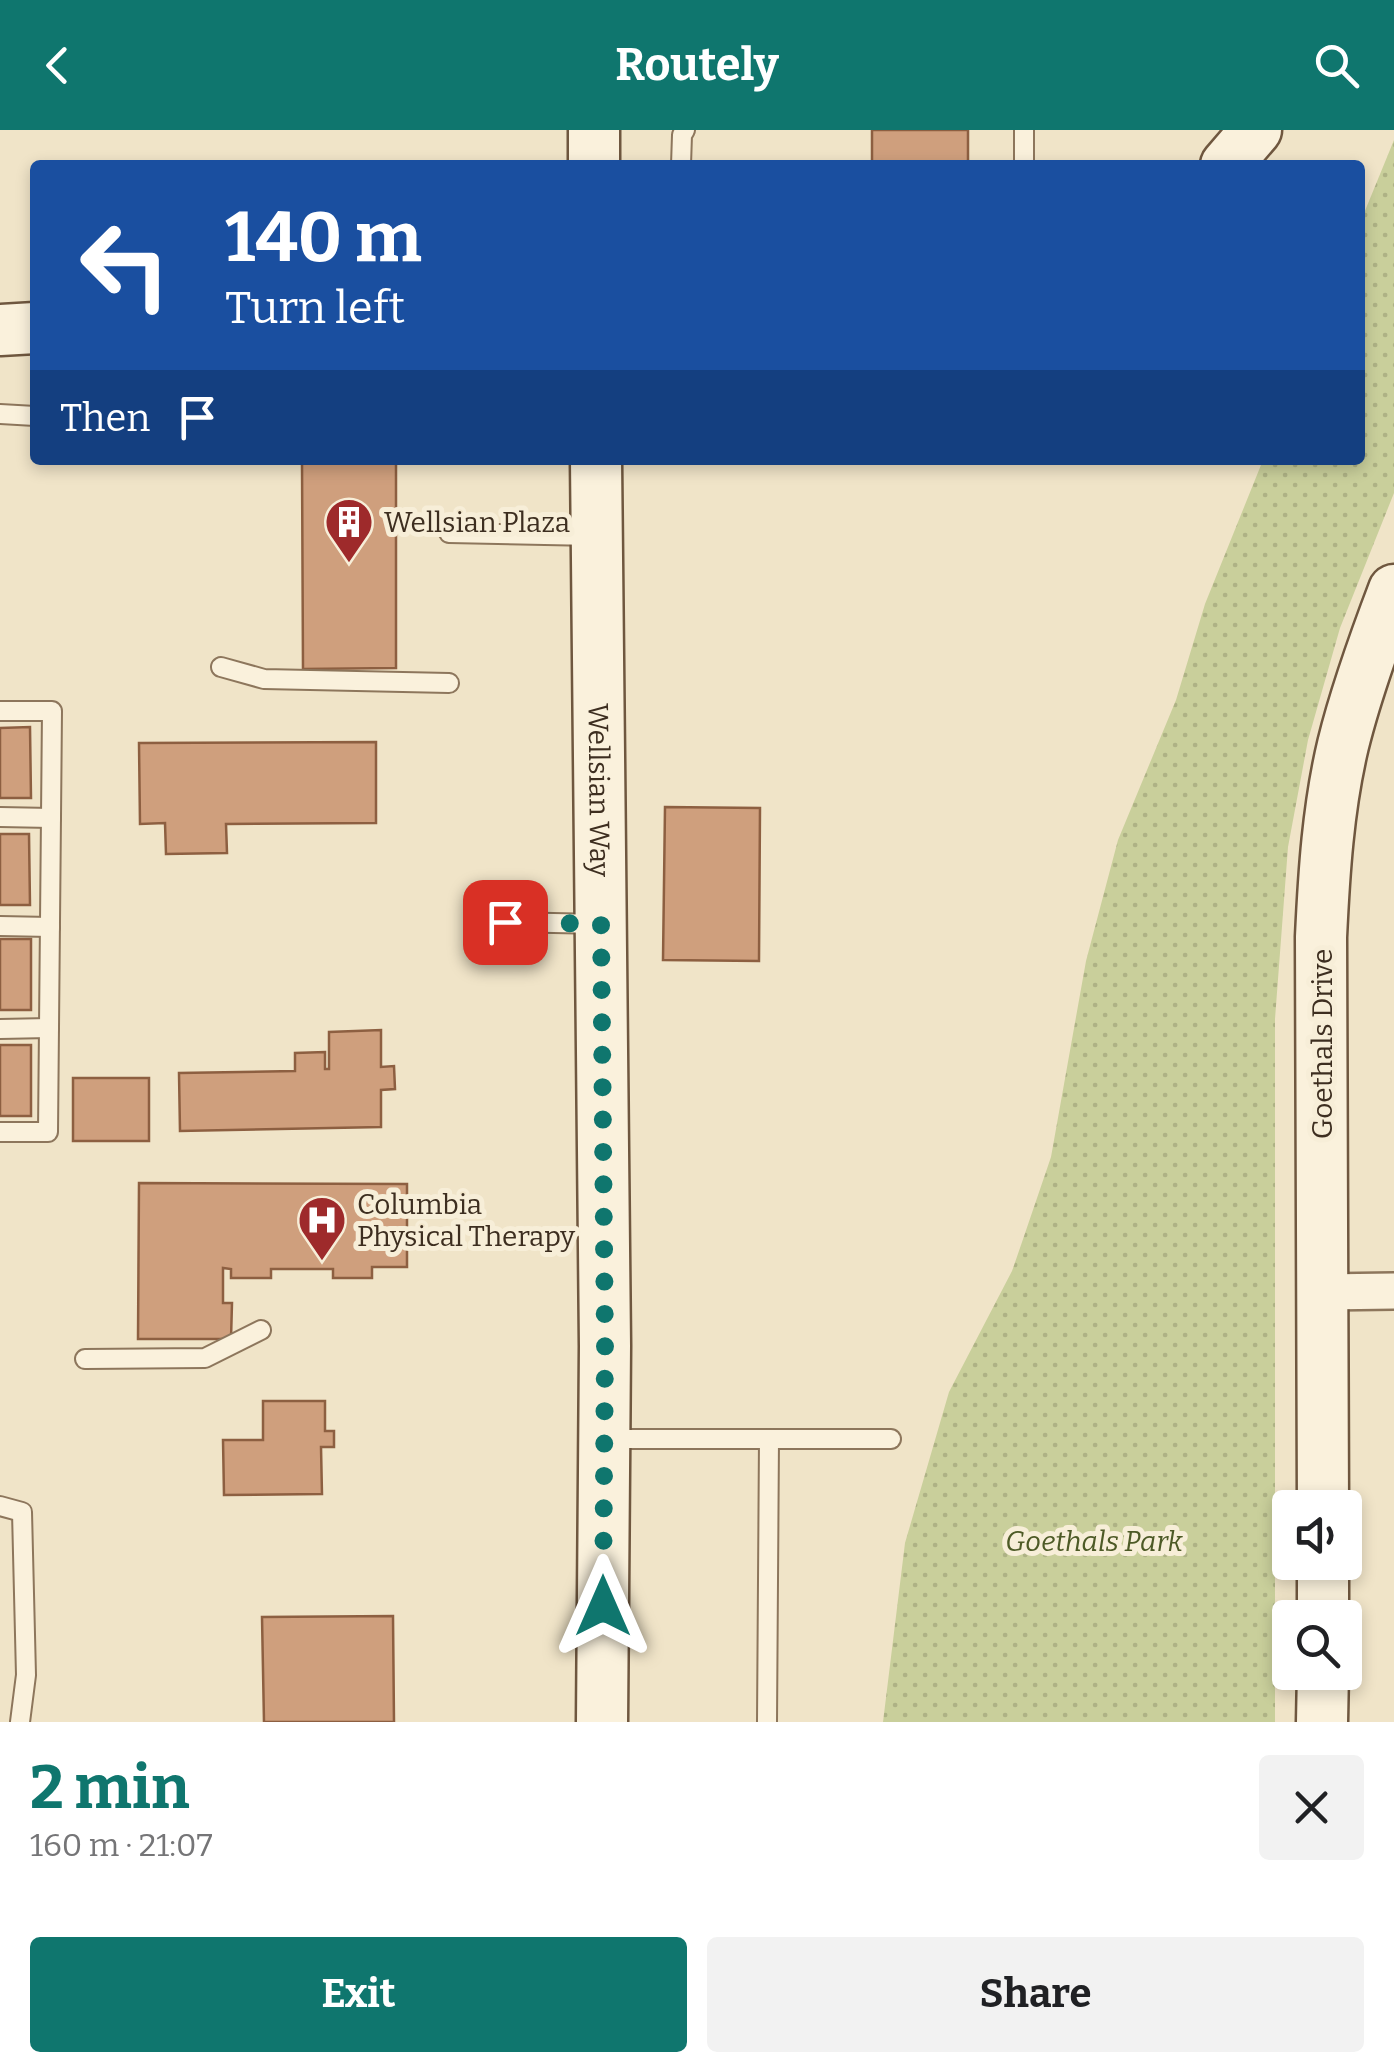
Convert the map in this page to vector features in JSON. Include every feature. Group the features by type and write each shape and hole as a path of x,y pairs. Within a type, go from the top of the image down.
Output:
{"main road":[{"path":"594,130 594,160"},
{"path":"1230,160 1256,130"},
{"path":"0,330 30,328"},
{"name":"Wellsian Way","path":"596,465 604,1439 602,1722"},
{"name":"Goethals Drive","path":"1323,1490 1321,937 1325,855 1342,747 1360,682 1394,590"},
{"path":"1322,1690 1322,1722"}],"street":[{"path":"1324,1292 1394,1291"}],"lane":[{"path":"682,160 685,130"},
{"path":"1024,130 1024,160"},
{"path":"0,414 30,416"},
{"path":"449,533 597,536"},
{"path":"221,666 264,679 449,684"},
{"path":"0,711 52,711 48,1132 0,1132"},
{"path":"0,818 51,818"},
{"path":"505,922 601,924"},
{"path":"0,926 50,927"},
{"path":"0,1029 49,1028"},
{"path":"85,1359 205,1358 261,1330"},
{"path":"604,1439 890,1439"},
{"path":"767,1722 769,1439"},
{"path":"0,1506 22,1512 26,1675 20,1722"}],"green space":[{"name":"Goethals Park","path":"1394,140 1394,493 1340,628 1308,740 1288,847 1275,1019 1272,1690 1275,1722 883,1722 905,1543 949,1392 1012,1271 1051,1157 1086,961 1118,840 1176,700 1205,604 1261,465 1365,465 1365,211"}],"building":[{"path":"872,130 968,130 968,160 872,160"},
{"name":"Wellsian Plaza","path":"302,465 396,465 396,668 303,669"},
{"path":"30,727 31,798 0,798 0,728"},
{"path":"376,742 376,823 226,824 227,853 166,854 165,823 140,824 139,743"},
{"path":"665,807 760,808 759,961 663,960"},
{"path":"0,834 29,834 30,905 0,905"},
{"path":"0,939 31,939 31,1010 0,1010"},
{"path":"381,1030 381,1067 394,1066 395,1089 381,1090 381,1127 180,1131 179,1073 295,1071 295,1053 325,1052 325,1069 329,1069 329,1032"},
{"path":"0,1045 31,1045 31,1116 0,1116"},
{"path":"73,1078 149,1078 149,1141 73,1141"},
{"path":"139,1183 407,1184 407,1267 372,1267 372,1278 333,1278 333,1269 271,1269 271,1278 231,1278 231,1269 223,1268 223,1303 232,1303 231,1339 138,1339"},
{"path":"263,1401 325,1401 325,1431 334,1431 334,1447 321,1447 322,1494 224,1495 223,1440 263,1440"},
{"path":"393,1616 394,1722 264,1722 262,1617"}],"place":[{"name":"Wellsian Plaza","path":"349,564"},
{"name":"Columbia Physical Therapy","path":"322,1262"}],"route":[{"path":"505,922 601,924 603,1606"}]}
